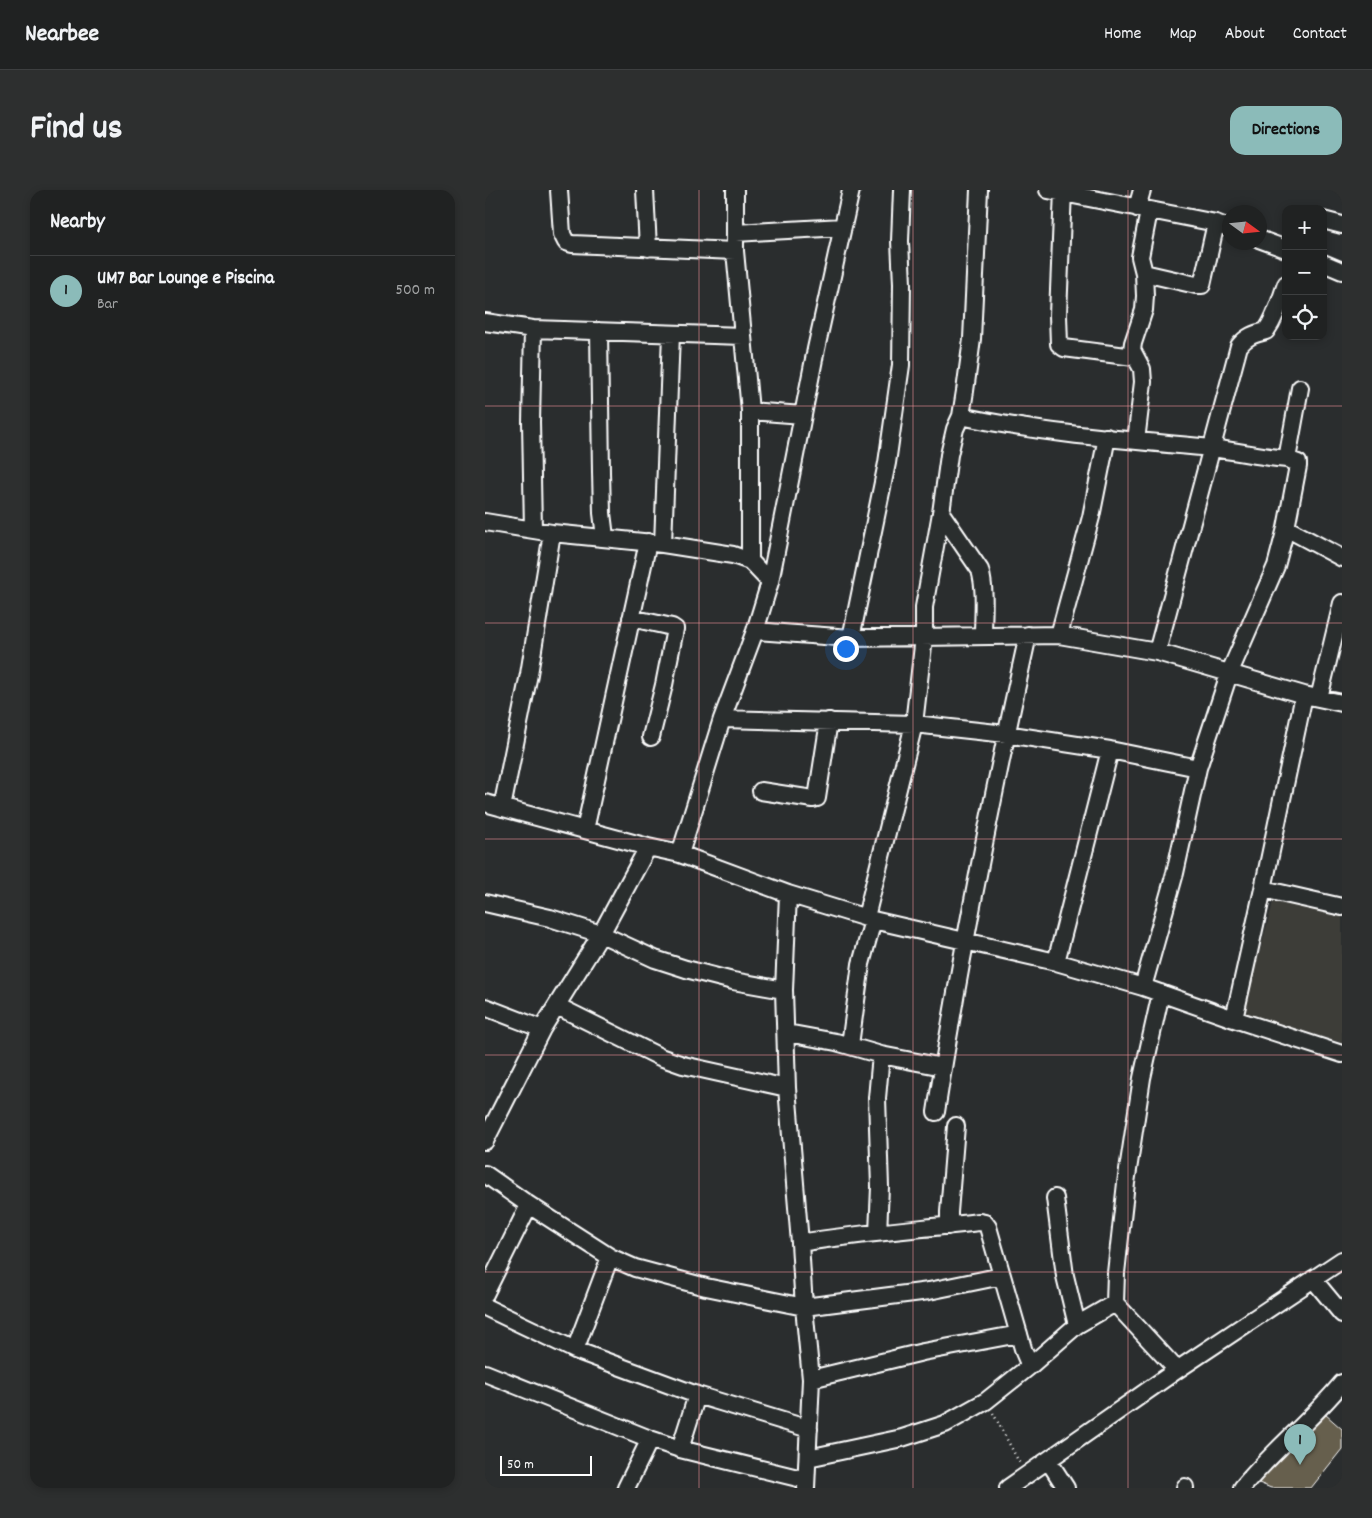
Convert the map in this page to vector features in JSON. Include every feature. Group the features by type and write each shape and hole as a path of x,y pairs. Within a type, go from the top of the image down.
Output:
{"street":[{"path":"559,190 562,234 566,242 578,245 735,251"},
{"path":"645,190 648,248"},
{"path":"735,190 735,251 750,411 750,561"},
{"path":"680,854 721,719 755,631 770,582 851,190"},
{"path":"851,638 887,463 901,365 902,284 900,241 902,190"},
{"path":"850,1045 869,918 915,724 924,637 924,607 941,513 949,455 955,429 961,416 972,339 979,190"},
{"path":"1136,441 1143,382 1142,369 1132,350 1144,310 1145,296 1144,273 1139,257 1143,210 1142,190"},
{"path":"1135,357 1064,348 1059,344 1058,191 1222,226"},
{"path":"1327,221 1342,225"},
{"path":"735,233 843,227"},
{"path":"1144,273 1196,285 1202,284 1222,229"},
{"path":"1267,242 1282,248"},
{"path":"1327,265 1342,271"},
{"path":"1157,652 1239,346 1244,339 1266,331 1272,323 1282,295"},
{"path":"485,322 533,329 743,336"},
{"path":"533,329 531,413 533,530"},
{"path":"599,331 602,513 605,537"},
{"path":"585,830 631,618 655,543 671,334"},
{"path":"1287,459 1300,388"},
{"path":"750,411 803,415"},
{"path":"961,416 1048,430 1211,448 1287,459 1298,463 1286,528 1276,566 1229,674 1197,768 1175,873 1143,987"},
{"path":"1059,635 1091,516 1107,437"},
{"path":"941,513 980,570 983,579 983,636"},
{"path":"485,522 552,533 655,543 733,555 750,561 770,582"},
{"path":"1286,528 1342,558"},
{"path":"502,808 529,674 552,533"},
{"path":"1234,1019 1263,889 1311,696 1342,603"},
{"path":"631,618 675,629 651,737"},
{"path":"755,631 851,638 1059,635 1157,652 1229,674 1342,703"},
{"path":"936,1112 965,942 1006,734 1028,635"},
{"path":"721,719 915,724 1006,734 1111,750 1197,768"},
{"path":"761,791 817,798 829,721"},
{"path":"1056,962 1111,750"},
{"path":"485,803 680,854 788,894 869,918 1056,962 1143,987 1342,1054"},
{"path":"485,1141 542,1029 601,934 648,847"},
{"path":"1263,889 1342,907"},
{"path":"485,1373 650,1440 806,1484 811,1378 787,1088 787,1034 784,990 788,894"},
{"path":"485,903 550,918 601,934 655,959 686,969 733,981 784,990"},
{"path":"1161,993 1142,1078 1125,1183 1115,1303 1177,1370"},
{"path":"557,1006 660,1057 787,1088"},
{"path":"485,1007 542,1029"},
{"path":"787,1034 836,1042 881,1055 943,1067"},
{"path":"878,1233 880,1187 877,1098 881,1055"},
{"path":"949,1226 956,1126"},
{"path":"485,1174 610,1258 666,1277 804,1307 929,1291 1002,1276"},
{"path":"1055,1198 1065,1276 1077,1325"},
{"path":"485,1294 529,1205"},
{"path":"800,1243 878,1233 985,1223 1024,1352 1030,1366"},
{"path":"575,1350 610,1258"},
{"path":"1008,1488 1177,1370 1342,1260"},
{"path":"1313,1279 1342,1314"},
{"path":"808,1458 887,1442 945,1424 986,1401 1077,1325 1115,1303"},
{"path":"485,1307 575,1350 697,1395 809,1429"},
{"path":"811,1378 923,1352 1019,1334"},
{"path":"1249,1486 1267,1460 1342,1383"},
{"path":"680,1449 697,1395"},
{"path":"626,1488 650,1440"},
{"path":"1049,1460 1066,1488"}],"path":[{"path":"986,1401 1026,1476"}],"shaded area":[{"path":"1274,898 1342,913 1342,1043 1249,1015 1244,1010"}],"building":[{"path":"1325,1414 1342,1429 1342,1449 1311,1488 1271,1488 1254,1481"}],"place":[{"name":"UM7 Bar Lounge e Piscina","path":"1300,1465"}]}
